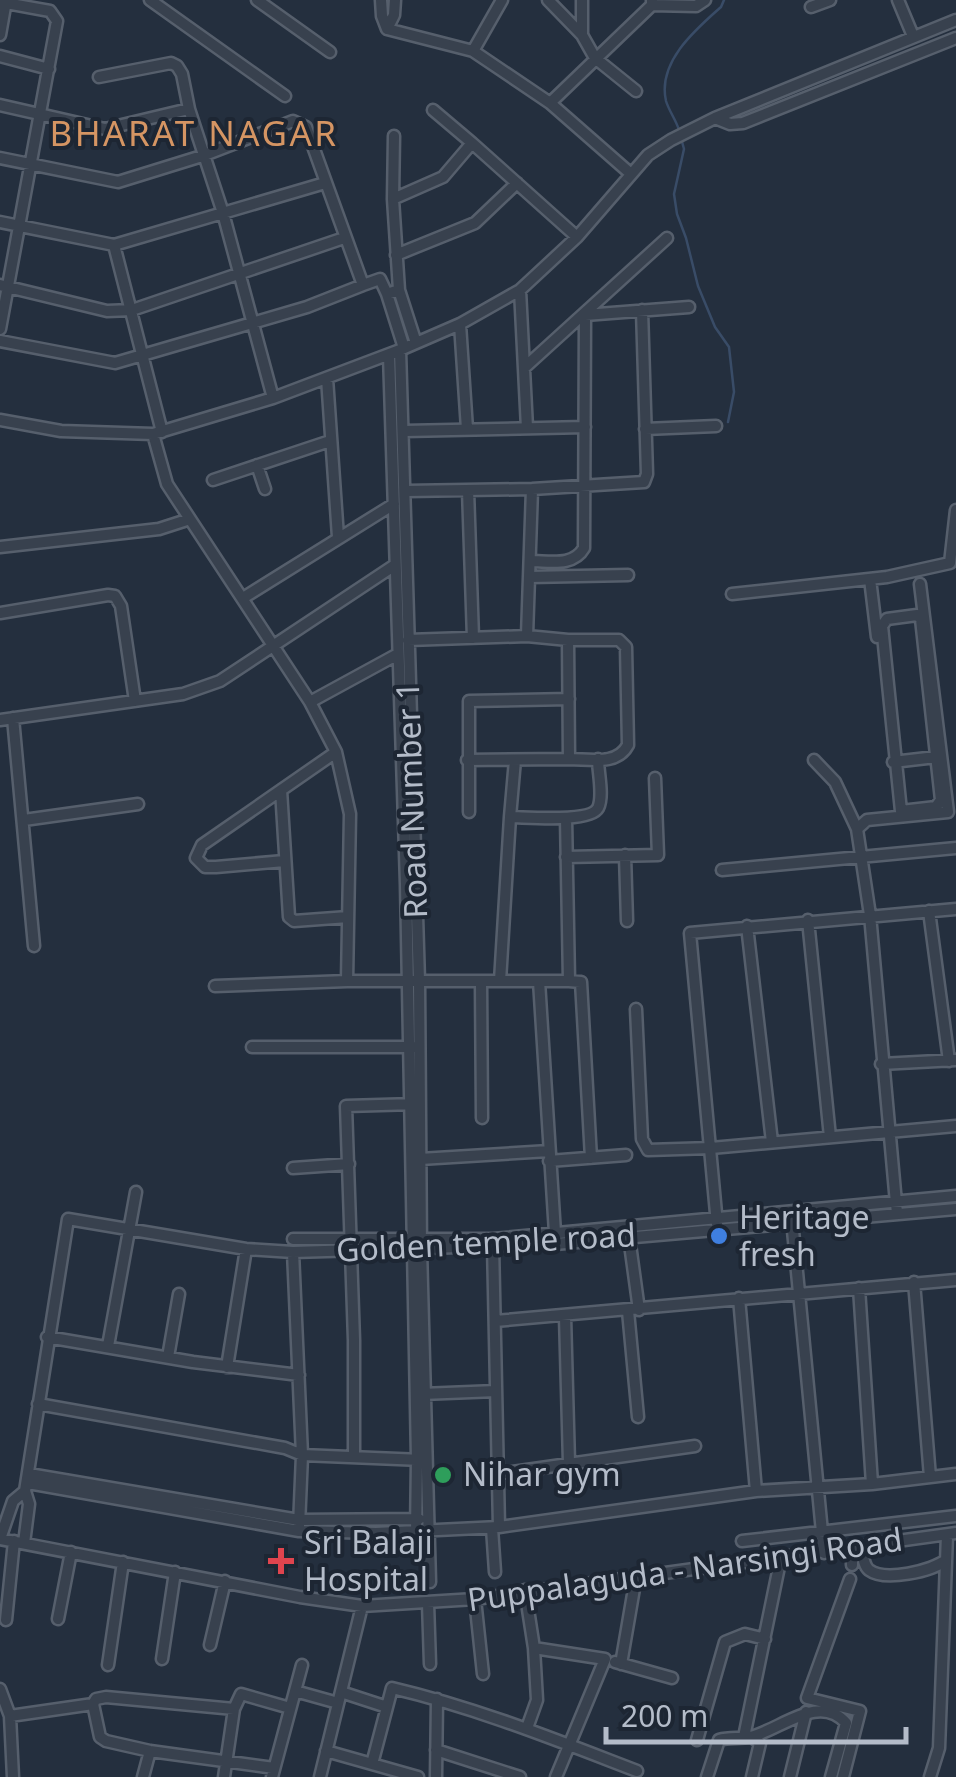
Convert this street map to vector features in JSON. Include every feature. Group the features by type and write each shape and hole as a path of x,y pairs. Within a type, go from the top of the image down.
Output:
{"street":[{"path":"150,0 286,96"},
{"path":"256,0 330,52"},
{"path":"381,0 387,29"},
{"path":"387,29 394,15 394,0"},
{"path":"473,52 502,0"},
{"path":"548,0 582,35 595,58 636,91"},
{"path":"582,0 582,35"},
{"path":"550,104 652,3 696,6 705,0"},
{"path":"811,7 830,0"},
{"path":"898,0 913,36"},
{"path":"0,34 4,2 50,11 55,16 57,29 20,226 4,286 0,329"},
{"path":"0,420 60,431 157,433 272,398 398,351 460,324 520,290 578,236 648,156 671,140 885,46 956,20"},
{"path":"387,29 473,52 550,104 631,174"},
{"path":"715,118 730,124 743,123 956,38"},
{"path":"885,46 893,64"},
{"path":"0,56 49,70"},
{"path":"100,77 170,64 182,74 188,110 223,213 272,398"},
{"path":"0,104 105,128 188,110"},
{"path":"433,110 578,236"},
{"path":"0,158 118,182 202,156 293,121 300,122 306,127 363,284"},
{"path":"394,136 393,199 399,290 416,343"},
{"path":"393,199 443,177 472,144"},
{"path":"0,222 114,246 325,183"},
{"path":"396,255 476,223 518,183"},
{"path":"4,286 108,312 132,310 344,238"},
{"path":"524,368 668,238"},
{"path":"114,246 143,357 167,484 310,702 336,752 350,814 347,981"},
{"path":"0,340 115,363 252,324 380,279 387,294 398,351"},
{"path":"387,294 399,290"},
{"path":"520,290 527,428"},
{"path":"586,314 688,307"},
{"path":"407,491 644,482 648,474 642,310"},
{"path":"530,561 569,561 584,548 586,314"},
{"path":"460,324 466,429"},
{"name":"Road Number 1","path":"398,351 407,491 416,1244"},
{"name":"Road Number 1","path":"398,351 394,504 413,980"},
{"path":"327,378 338,537"},
{"path":"645,429 716,426"},
{"path":"405,431 585,427"},
{"path":"213,480 330,440"},
{"path":"258,465 265,489"},
{"path":"527,636 532,489"},
{"path":"468,490 473,638"},
{"path":"243,598 394,504"},
{"path":"732,594 870,579 950,563 956,510"},
{"path":"0,548 159,529 190,519"},
{"path":"0,720 183,694 220,680 396,565"},
{"path":"530,578 628,575"},
{"path":"870,579 889,711"},
{"path":"899,813 952,811 920,584"},
{"path":"0,613 114,596 122,606 134,701"},
{"path":"857,830 866,820 939,806 922,619 918,615 882,623 899,813"},
{"path":"408,640 527,636 623,642 628,653 626,752 616,759 467,760"},
{"path":"568,640 569,759"},
{"path":"310,702 398,654"},
{"path":"469,812 469,700 569,699"},
{"path":"14,718 34,946"},
{"path":"284,861 206,867 196,858 196,852 336,752"},
{"path":"894,762 936,757"},
{"path":"510,817 592,815 600,799 598,759"},
{"path":"500,981 515,760"},
{"path":"814,760 835,782 857,830 870,915 897,1208"},
{"path":"566,857 659,854 655,778"},
{"path":"281,790 286,912 291,920 348,917"},
{"path":"24,820 138,804"},
{"path":"566,818 569,981"},
{"path":"722,870 956,848"},
{"path":"624,856 627,921"},
{"path":"717,1223 690,932 956,909"},
{"path":"881,1064 952,1060 929,911"},
{"path":"808,920 830,1137"},
{"path":"747,926 772,1142"},
{"path":"214,986 413,980 581,982 590,1158"},
{"path":"539,981 554,1234"},
{"path":"481,982 482,1118"},
{"path":"636,1009 644,1146 658,1152 956,1126"},
{"path":"252,1048 414,1047"},
{"path":"354,1457 346,1106 414,1104"},
{"name":"Road Number 1","path":"414,1104 420,1159 416,1244"},
{"path":"420,1159 626,1155"},
{"path":"293,1168 349,1164"},
{"path":"108,1346 136,1192"},
{"name":"Golden temple road","path":"717,1223 793,1224 956,1196"},
{"name":"Golden temple road","path":"299,1526 302,1455 293,1252 637,1232 792,1211 956,1209"},
{"path":"792,1211 824,1553"},
{"path":"6,1620 29,1504 27,1483 68,1219 246,1249 293,1252"},
{"path":"637,1232 634,1310 638,1417"},
{"name":"Golden temple road","path":"493,1243 554,1234 637,1232"},
{"name":"Golden temple road","path":"293,1239 351,1238 416,1244"},
{"path":"493,1243 498,1474 495,1572"},
{"path":"416,1244 430,1582"},
{"path":"226,1366 246,1249"},
{"path":"495,1321 956,1280"},
{"path":"914,1282 930,1476"},
{"path":"859,1288 872,1484"},
{"path":"168,1358 179,1294"},
{"path":"739,1298 756,1491"},
{"path":"565,1316 569,1463"},
{"path":"47,1338 299,1376"},
{"path":"421,1394 496,1392"},
{"path":"38,1404 285,1448 302,1455 423,1460"},
{"path":"498,1474 695,1446"},
{"path":"416,1532 423,1460"},
{"path":"27,1483 299,1526 429,1532 496,1528 756,1491 956,1474"},
{"path":"0,1540 12,1501 27,1483"},
{"path":"742,1540 956,1516"},
{"path":"299,1526 430,1519"},
{"path":"930,1777 939,1748 946,1560 951,1534"},
{"name":"Puppalaguda - Narsingi Road","path":"0,1540 362,1606 428,1604 951,1534"},
{"path":"856,1548 874,1572 925,1572 946,1560"},
{"path":"852,1564 856,1548"},
{"path":"58,1618 71,1552"},
{"path":"748,1737 781,1557"},
{"path":"108,1665 123,1562"},
{"path":"162,1659 175,1572"},
{"path":"621,1664 636,1577"},
{"path":"843,1777 860,1711 807,1698 850,1579"},
{"path":"210,1645 225,1581"},
{"path":"525,1590 537,1700 527,1728"},
{"path":"475,1598 483,1674"},
{"path":"428,1604 430,1664"},
{"path":"320,1777 362,1606"},
{"path":"697,1740 725,1642 744,1634 765,1640"},
{"path":"534,1648 605,1659 672,1678"},
{"path":"556,1777 605,1659"},
{"path":"234,1709 106,1697 93,1704 100,1736 106,1741 273,1772 302,1666"},
{"path":"372,1764 392,1688 437,1698 527,1728 637,1772"},
{"path":"0,1689 10,1716 13,1777"},
{"path":"295,1692 387,1707"},
{"path":"224,1777 234,1709 241,1694 290,1708"},
{"path":"436,1777 437,1698"},
{"path":"10,1716 93,1704"},
{"path":"790,1777 806,1712"},
{"path":"707,1777 715,1743 724,1738 748,1737 806,1712 844,1719 831,1777"},
{"path":"748,1737 760,1743 752,1777"},
{"path":"436,1750 520,1777"},
{"path":"143,1777 150,1751"},
{"path":"326,1751 418,1777"}],"waterway":[{"path":"679,130 666,101 667,73 681,48 724,0"},
{"path":"681,138 684,149 674,194 677,214 698,286 715,327 729,347 734,392 728,422"}],"place":[{"name":"Heritage fresh","path":"719,1236"},
{"name":"Nihar gym","path":"443,1475"},
{"name":"Sri Balaji Hospital","path":"281,1561"}],"district":[{"name":"BHARAT NAGAR","path":"194,134"}]}
